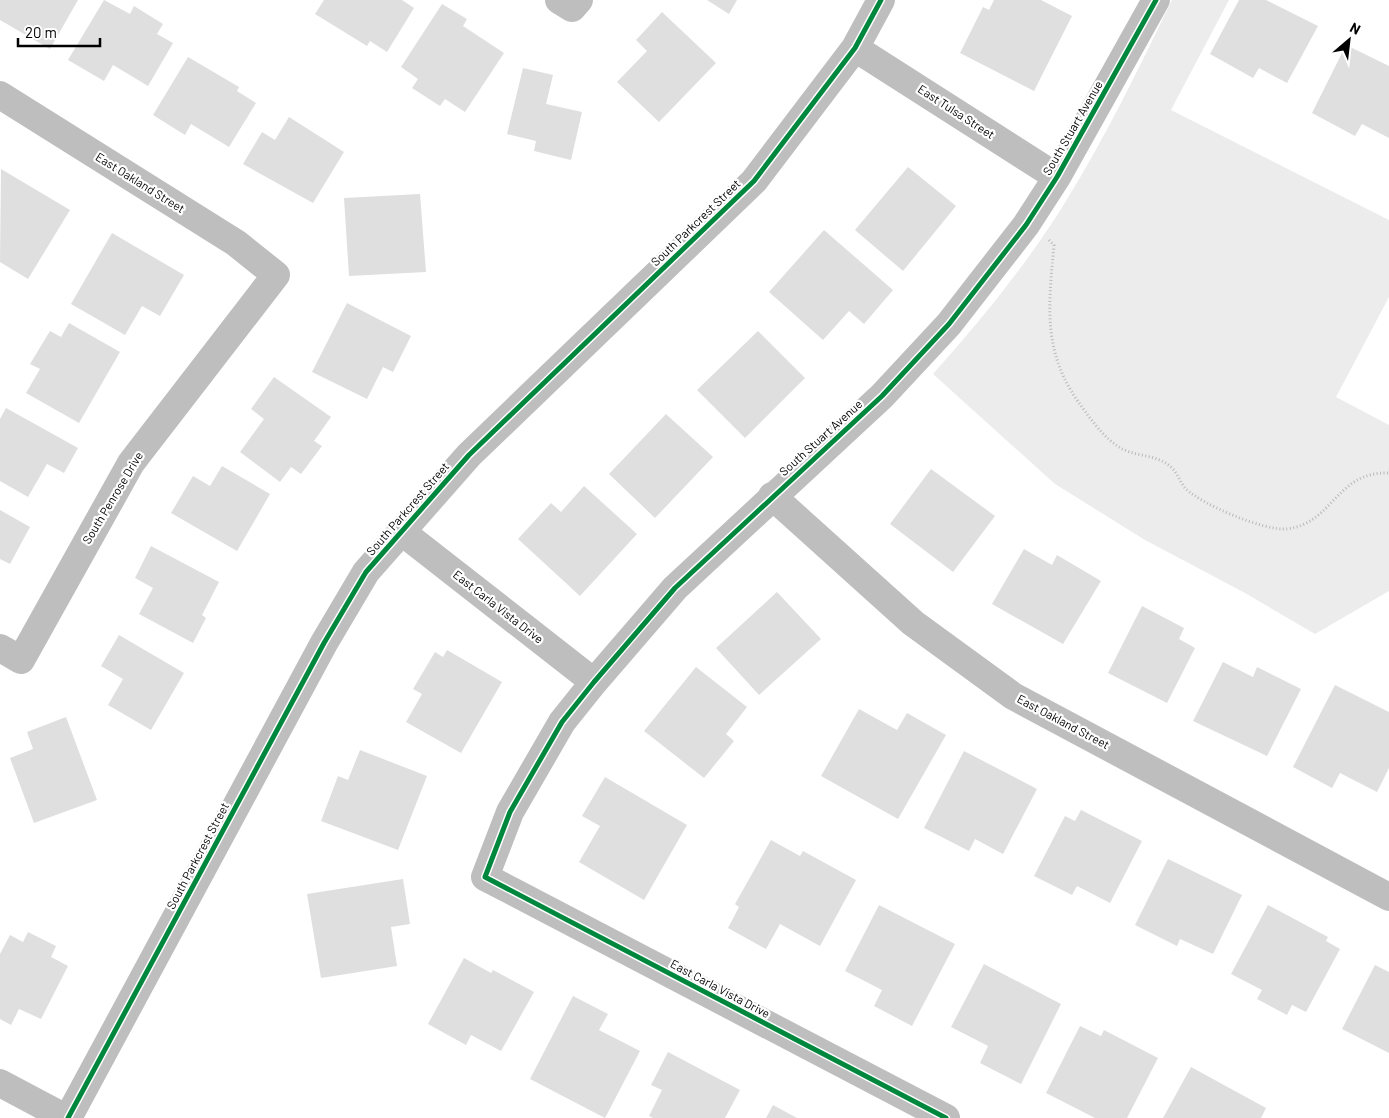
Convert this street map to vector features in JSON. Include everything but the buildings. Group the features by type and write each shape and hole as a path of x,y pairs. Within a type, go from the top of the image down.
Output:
{"street":[{"name":"South Parkcrest Street","path":"67,1118 324,643 366,572 469,455 754,181 855,48 881,0"},
{"name":"South Stuart Avenue","path":"485,877 510,812 562,722 594,682 675,588 882,396 949,324 1026,225 1057,177 1156,0"},
{"name":"East Tulsa Street","path":"855,48 1057,177"},
{"name":"East Oakland Street","path":"0,95 236,243 276,274"},
{"name":"South Penrose Drive","path":"11,654 131,463 276,274"},
{"name":"East Oakland Street","path":"772,496 913,624 1013,696 1389,897"},
{"name":"East Carla Vista Drive","path":"402,532 594,682"},
{"name":"East Carla Vista Drive","path":"485,877 946,1118"},
{"path":"0,1084 67,1118"}],"path":[{"path":"1043,236 1054,245 1049,302 1051,338 1056,360 1066,383 1079,404 1093,422 1118,446 1129,453 1166,463 1177,474 1182,485 1196,496 1252,523 1274,528 1286,529 1307,523 1319,515 1354,480 1375,472 1389,473"}],"shaded area":[{"path":"1172,0 1229,0 1171,110 1389,220 1389,297 1336,397 1389,425 1389,591 1315,634 1245,593 1145,540 1055,484 933,374 1003,290 1036,247 1066,201 1135,76"}],"cycle path":[{"path":"68,1118 324,643 366,572 469,455 754,181 855,48 881,0"},
{"path":"946,1118 485,877 510,812 562,722 594,682 675,588 882,396 949,324 1026,225 1057,177 1156,0"}]}
